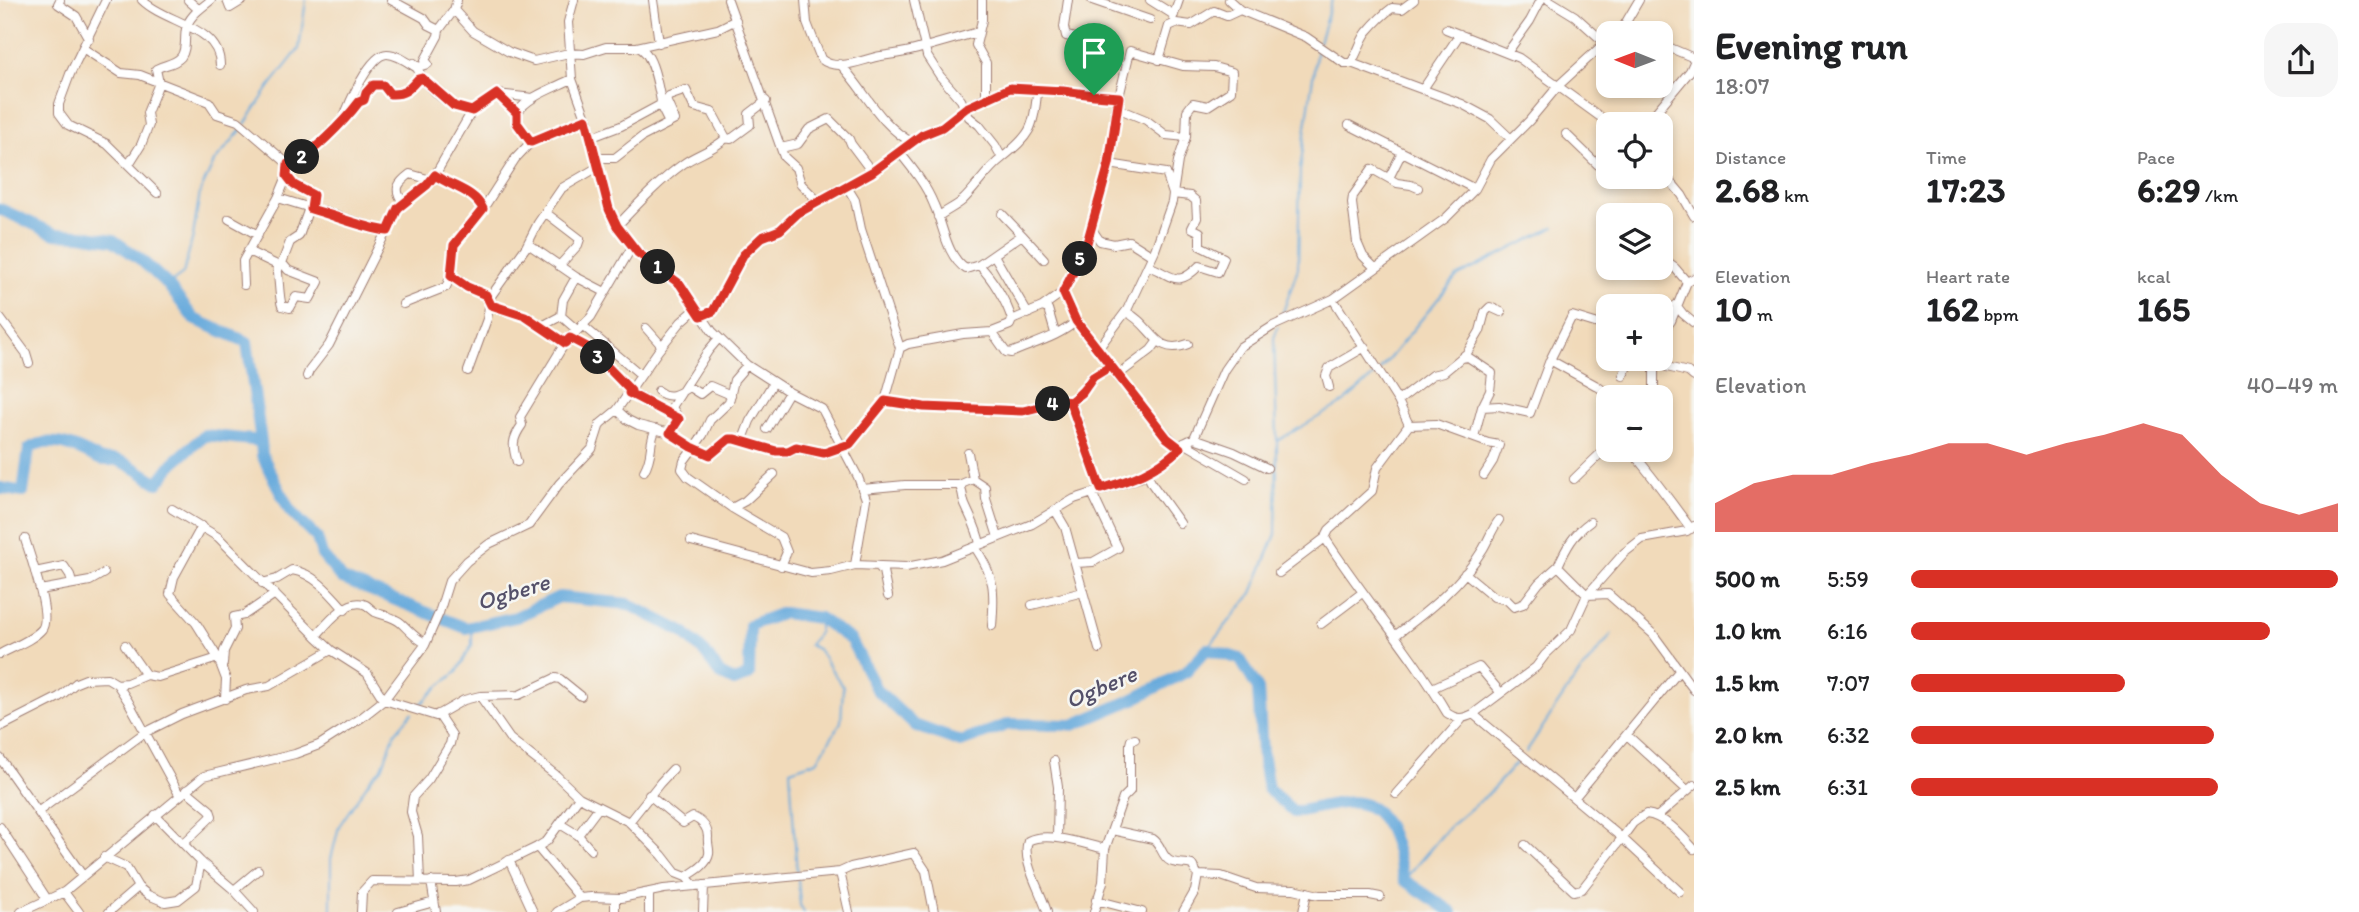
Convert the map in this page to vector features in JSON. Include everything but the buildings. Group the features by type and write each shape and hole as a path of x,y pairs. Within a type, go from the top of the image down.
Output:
{"street":[{"path":"60,0 58,4 76,16 89,39"},
{"path":"106,0 70,74 59,104 59,113 68,125 107,144 156,193"},
{"path":"142,0 186,27 198,31 215,46 220,54 220,65"},
{"path":"188,0 198,9"},
{"path":"129,164 149,125 147,114 159,83 156,69 162,65 173,64 184,52 186,27 198,9 211,0"},
{"path":"227,0 230,8 243,0"},
{"path":"391,0 424,18 429,25 439,30"},
{"path":"344,118 363,78 379,56 387,54 418,67 428,64 425,60 457,0"},
{"path":"574,0 568,22 572,79 592,137 609,209 617,226 632,247 680,284 719,338 747,365 822,409 866,499 855,565"},
{"path":"653,0 659,43"},
{"path":"728,0 784,157 796,168 801,184 818,201"},
{"path":"805,0 807,23 821,59 826,63 850,65 878,57 901,55 978,32"},
{"path":"914,0 927,56 966,108 969,117 979,125 1002,158"},
{"path":"982,0 982,20 976,45 986,63 986,97"},
{"path":"1068,0 1065,15 1066,36 1112,45"},
{"path":"1092,0 1150,20"},
{"path":"1150,0 1174,15"},
{"path":"1159,60 1179,0"},
{"path":"1229,0 1240,10 1286,27 1323,47 1330,55 1344,63 1351,63 1462,104 1490,119 1511,139"},
{"path":"1351,63 1359,53 1366,34 1388,10 1402,9 1414,0"},
{"path":"1507,53 1541,0"},
{"path":"1549,0 1596,34"},
{"path":"1628,21 1639,0"},
{"path":"454,10 473,31 524,59 534,61 569,54 578,55 606,47 643,48 656,77 660,105 669,123"},
{"path":"1169,26 1177,23 1191,25 1214,11 1227,16 1240,10"},
{"path":"637,47 718,29 736,20"},
{"path":"1446,29 1519,58 1559,85 1596,116"},
{"path":"1423,89 1460,34"},
{"path":"84,49 121,73 140,75 209,102 217,114 243,124 288,164 295,163 312,149 364,100 373,85 383,85 390,94 399,95 404,94 422,78"},
{"path":"1656,112 1690,71 1694,60 1673,50"},
{"path":"902,345 963,334 992,332 1011,319 1042,307 1063,292 1085,250 1109,164 1117,107 1130,51 1183,66 1214,67 1232,72 1231,91 1208,106 1193,103 1187,111 1186,137 1178,161 1167,216 1148,266 1126,312 1098,349"},
{"path":"691,541 811,573 855,565 923,565 1032,524 1074,499 1147,474 1194,438 1224,370 1240,347 1273,326 1333,299 1374,267 1446,218 1475,189 1491,159 1529,121 1559,85 1596,51"},
{"path":"405,61 417,68 422,78 454,106 472,111"},
{"path":"840,64 856,81 886,123 899,136 913,143"},
{"path":"531,142 517,123 517,113 533,98 572,79"},
{"path":"21,912 64,892 204,776 295,754 318,745 384,700 426,643 449,581 467,561 489,544 529,525 564,477 592,449 600,424 617,410 681,322 699,312 713,311 743,255 752,244 780,230 798,213 872,172 922,135 942,127 966,108 986,97 1010,88 1119,97"},
{"path":"938,217 960,202 994,164 1029,134 1037,93 1033,89"},
{"path":"468,371 489,299 528,244 538,223 562,188 597,162 615,158 642,137 675,120 666,100 669,96 686,90 694,107 712,112 726,138"},
{"path":"307,376 329,345 398,208 433,177 472,111 497,94 533,98"},
{"path":"497,94 517,113"},
{"path":"726,138 731,139 750,125 749,114 766,101"},
{"path":"592,137 621,126 660,105"},
{"path":"1117,107 1146,120 1166,135 1186,137"},
{"path":"402,304 446,287 451,276 454,245 483,209 515,159 531,142 586,119"},
{"path":"781,148 798,144 809,129 829,119 849,139 872,172"},
{"path":"1349,125 1475,189"},
{"path":"1566,134 1596,163"},
{"path":"617,226 649,192 682,164 720,145 726,138"},
{"path":"1389,178 1402,152"},
{"path":"900,153 925,187 936,207 958,263 965,269 979,265 1022,235"},
{"path":"244,285 242,268 248,251 278,198 287,176 288,164"},
{"path":"1109,164 1166,173 1173,194"},
{"path":"1374,267 1363,256 1357,242 1353,196 1372,169 1397,183 1418,188"},
{"path":"403,202 397,189 399,183 410,174 433,177 477,198 483,209"},
{"path":"248,251 277,265 282,306 290,308 296,297 310,299 319,282 288,270 282,263 290,242 299,236 313,195 294,185 287,176"},
{"path":"1673,184 1694,216"},
{"path":"617,410 638,425 670,433 710,455 729,439 776,451 788,451 796,447 824,453 850,444 885,401 902,345 861,229 855,200 847,187"},
{"path":"1148,266 1178,279 1187,278 1199,266 1218,272 1224,258 1200,246 1200,232 1192,228 1197,219 1196,201 1190,196 1173,194"},
{"path":"1686,203 1694,194"},
{"path":"278,198 373,229 388,231"},
{"path":"546,213 580,239 578,245 559,266"},
{"path":"1002,214 1044,259"},
{"path":"229,219 258,234"},
{"path":"1091,228 1100,241 1114,244 1129,241 1151,256"},
{"path":"528,244 576,277 605,292"},
{"path":"517,462 512,445 513,438 522,425 520,417 568,341 591,317 632,247"},
{"path":"994,255 1028,314"},
{"path":"979,265 986,272 1011,319"},
{"path":"1673,267 1691,280 1673,315"},
{"path":"451,276 568,341 589,348 630,392 679,419"},
{"path":"561,316 563,300 576,277"},
{"path":"1063,292 1076,321 1167,438 1246,479"},
{"path":"1333,299 1398,401 1409,425"},
{"path":"1676,305 1694,323"},
{"path":"1042,307 1048,309 1055,333"},
{"path":"1398,401 1432,375 1444,372 1466,353 1480,331 1485,312 1490,307 1501,312"},
{"path":"1126,312 1147,327 1157,342 1175,349 1188,344"},
{"path":"542,326 561,316"},
{"path":"561,316 580,327 641,374"},
{"path":"1482,407 1499,406 1530,413 1550,360 1572,316 1596,323"},
{"path":"0,318 26,353 29,363"},
{"path":"992,332 1006,352 1011,354 1067,330 1076,321"},
{"path":"646,328 662,346"},
{"path":"679,419 671,407 719,338"},
{"path":"1118,375 1151,350 1157,342"},
{"path":"1329,387 1326,376 1329,368 1365,347"},
{"path":"1458,358 1468,357 1492,373 1490,391 1482,407 1474,437"},
{"path":"1550,360 1596,385"},
{"path":"747,365 734,380 729,402 710,420 703,435 692,447 682,469 688,477 732,508 781,537 787,552 781,566"},
{"path":"885,401 924,407 1023,411 1063,401 1070,402 1082,393 1093,377 1111,366"},
{"path":"1673,367 1694,377"},
{"path":"1623,376 1625,371"},
{"path":"742,442 750,421 774,383"},
{"path":"658,390 668,396 689,387 701,394 710,386 730,396"},
{"path":"767,429 789,392"},
{"path":"1070,402 1097,491 1118,548 1093,562 1076,563"},
{"path":"670,433 679,419"},
{"path":"1409,425 1436,424 1499,445 1484,475"},
{"path":"1279,573 1325,538 1329,530 1372,491 1377,468 1409,425"},
{"path":"644,471 652,457 652,436 656,429"},
{"path":"1194,438 1234,452 1267,468"},
{"path":"968,453 973,479 985,487 986,499 999,537"},
{"path":"1574,479 1596,458"},
{"path":"1396,794 1462,719 1473,714 1536,667 1571,630 1587,595 1624,553 1642,539 1692,528 1664,495 1642,462"},
{"path":"732,508 745,501 774,474"},
{"path":"1147,474 1180,523"},
{"path":"862,489 905,485 959,485 973,479"},
{"path":"959,485 962,488 964,504 977,526 978,545 992,583 995,596 992,626"},
{"path":"172,509 224,542 331,650 367,674 384,700 436,716 464,700 480,696 519,695 555,678 581,696"},
{"path":"1055,510 1065,527 1099,649"},
{"path":"1396,635 1432,607 1465,573 1484,548 1499,520"},
{"path":"1465,573 1493,597 1507,600 1514,607 1523,604 1539,583 1558,566 1580,529 1590,522"},
{"path":"202,526 174,577 170,594 196,623 218,658 226,679 225,699"},
{"path":"1325,538 1362,593 1396,635 1447,713 1462,719"},
{"path":"0,654 45,626 40,590 25,539"},
{"path":"35,572 64,566 72,584"},
{"path":"878,566 883,571 888,596"},
{"path":"1558,566 1587,595 1608,594"},
{"path":"262,583 277,579 292,570 304,573 327,590 345,610"},
{"path":"40,590 90,581 104,573"},
{"path":"1597,583 1653,634 1694,690"},
{"path":"1032,605 1083,592"},
{"path":"1321,624 1362,593"},
{"path":"223,669 225,651 235,629 233,617 244,615 275,594"},
{"path":"316,636 352,605 366,605 378,613 394,618 426,643"},
{"path":"125,645 146,675"},
{"path":"39,811 144,733 182,714 246,690 269,686 331,650"},
{"path":"117,684 146,675 158,677 218,658"},
{"path":"1432,688 1479,667 1500,692"},
{"path":"1575,797 1679,671"},
{"path":"0,727 59,697 76,683 86,679 107,678 117,684 144,733 183,793 210,810 212,816 184,843"},
{"path":"480,696 510,738 579,797 629,822 676,873 699,886 703,912"},
{"path":"421,881 418,836 411,812 413,797 429,779 450,744 452,735 438,714"},
{"path":"1473,714 1575,797 1680,892"},
{"path":"1627,735 1691,787 1658,816"},
{"path":"1094,912 1103,882 1105,849 1123,798 1130,791 1130,744 1131,740 1135,739"},
{"path":"0,758 83,876"},
{"path":"1054,761 1058,788 1057,838"},
{"path":"629,822 673,769"},
{"path":"649,795 683,823 692,817 709,832 708,858 701,867 686,877"},
{"path":"361,912 362,892 372,881 469,880 537,847 547,841 579,797"},
{"path":"578,835 599,807"},
{"path":"1525,845 1574,891 1582,890 1633,824 1646,814 1658,816 1694,849"},
{"path":"155,815 254,912"},
{"path":"560,824 578,835 591,850"},
{"path":"0,828 2,839 47,900"},
{"path":"1112,830 1153,839 1172,863 1192,865 1198,875 1190,903 1183,912"},
{"path":"1044,910 1025,857 1028,841 1057,838 1105,849"},
{"path":"537,847 580,898"},
{"path":"557,912 580,898 615,898 699,886 839,872 850,867 914,853 926,871 934,912"},
{"path":"104,857 126,867 138,887 148,895 165,902 178,900 197,886 201,863"},
{"path":"509,860 533,912"},
{"path":"234,890 258,870"},
{"path":"839,872 849,912"},
{"path":"1198,875 1222,876 1256,888 1294,889 1319,895 1380,897"},
{"path":"431,881 436,912"},
{"path":"109,912 138,887"},
{"path":"64,892 80,911"},
{"path":"649,892 649,912"},
{"path":"1303,912 1307,892"},
{"path":"615,898 615,912"},
{"path":"1096,900 1142,912"},
{"path":"398,912 434,902"}],"waterway":[{"path":"245,124 299,49 306,0"},
{"path":"1319,42 1332,0"},
{"path":"1281,318 1298,268 1300,170 1317,48"},
{"path":"168,285 183,274 200,192 214,162 242,129"},
{"path":"0,209 55,234 113,240 140,259 168,285 194,319 247,342 261,441"},
{"path":"1380,370 1456,277 1554,227"},
{"path":"1207,649 1252,593 1276,534 1274,338 1278,327"},
{"path":"1277,441 1344,402 1376,374"},
{"name":"Ogbere","path":"0,488 23,492 29,449 46,443 64,444 102,460 120,461 158,483 173,463 205,435 261,441 262,455 290,511 317,538 322,555 342,579 466,628 516,617 559,597 628,604 683,632 706,654 720,674 734,681 749,675 750,625 783,613 819,618 851,640 876,689 914,725 961,742 1009,724 1073,725 1134,699 1186,672 1207,649 1240,659 1258,689 1262,753 1268,789 1294,812 1343,803 1358,803 1371,808 1380,816 1393,840 1404,880 1452,912"},
{"path":"797,874 790,770 817,761 841,722 843,687 818,649 809,645 819,632 819,618"},
{"path":"418,707 457,672 472,645 472,631 466,628"},
{"path":"1526,752 1574,680 1612,634"},
{"path":"331,912 331,859 339,826 372,777 382,768 395,733 412,713"},
{"path":"1404,880 1449,827 1488,794 1520,759"},
{"path":"798,879 800,905 804,912"}],"route":[{"path":"1094,95 1010,88 966,108 942,127 922,135 872,172 818,201 798,213 780,230 752,244 743,255 713,311 701,316 680,284 638,253 617,226 609,209 586,119 531,142 517,123 517,113 497,94 472,111 454,106 422,78 404,94 399,95 390,94 383,85 373,85 364,100 312,149 295,163 288,164 287,176 294,185 311,192 311,209 373,229 388,231 403,202 427,185 435,175 447,184 477,198 483,209 454,245 451,276 486,295 491,305 525,316 565,343 570,338 589,348 631,391 629,393 679,419 670,433 710,455 729,439 776,451 788,451 796,447 824,453 841,448 850,444 885,401 924,407 1031,411 1063,401 1070,402 1082,393 1093,377 1111,366 1167,438 1180,448 1142,477 1101,489 1070,402 1082,393 1091,381 1093,377 1098,376 1111,366 1076,321 1063,292 1085,250 1109,164 1119,97 1094,95"}]}
